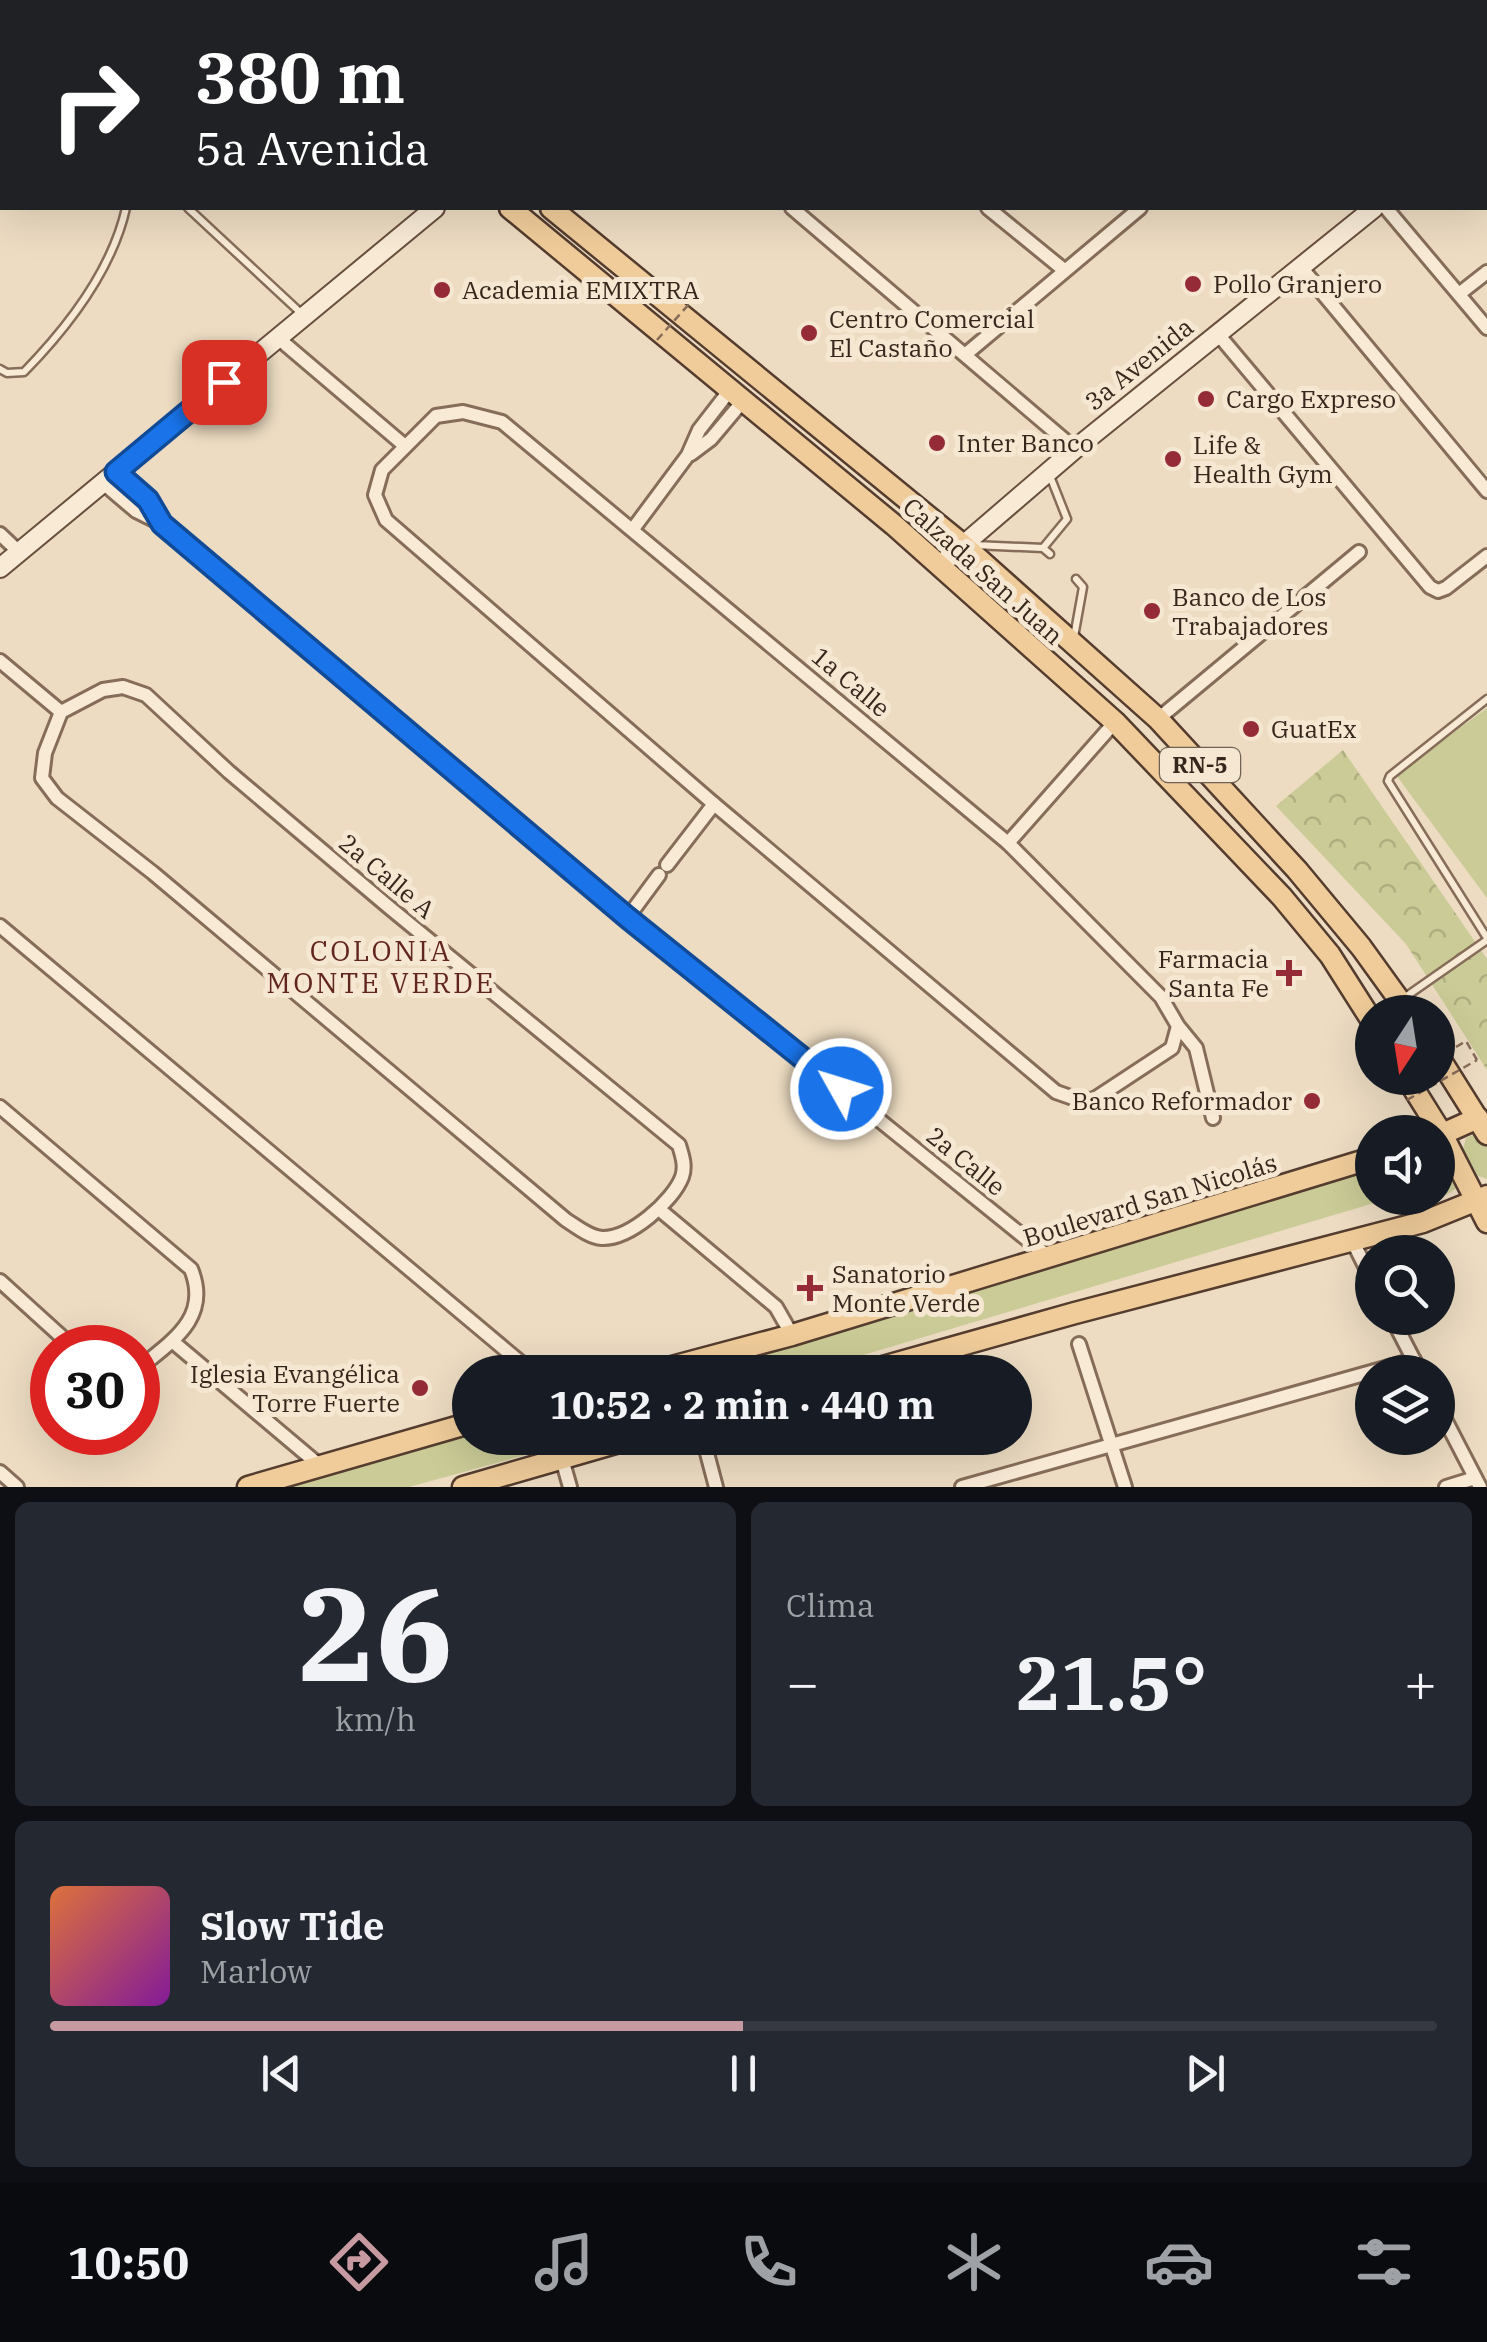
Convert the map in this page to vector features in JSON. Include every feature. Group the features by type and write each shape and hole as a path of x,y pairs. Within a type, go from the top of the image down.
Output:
{"main road":[{"path":"0,568 433,210"},
{"name":"Calzada San Juan","path":"512,210 940,565 1115,722 1282,896 1330,955 1355,995"},
{"name":"Calzada San Juan","path":"554,210 963,545 1158,719 1297,870 1395,995"},
{"name":"3a Avenida","path":"940,565 1075,449 1371,210"},
{"path":"1455,1083 1484,1128 1455,1133"},
{"path":"1455,1159 1481,1200 1487,1222"},
{"name":"Boulevard San Nicolás","path":"715,1355 1050,1258 1355,1163"},
{"path":"927,1355 1423,1222 1481,1200"},
{"path":"1423,1215 1423,1222"},
{"path":"248,1487 452,1428"},
{"path":"463,1487 567,1455"}],"street":[{"path":"794,210 1075,449"},
{"path":"990,210 1064,270"},
{"path":"966,354 1138,210"},
{"path":"1388,210 1487,328"},
{"path":"1300,266 1487,490"},
{"path":"1459,294 1487,272"},
{"path":"1217,333 1430,587 1438,590 1487,556"},
{"path":"278,338 405,446 382,470 375,495 386,520 714,804 1056,1092 1093,1100 1172,1048 1178,1026"},
{"path":"633,529 688,455 700,430 736,395"},
{"name":"1a Calle","path":"405,446 436,416 463,412 502,422 633,529 1008,843 1162,997 1196,1048 1213,1118"},
{"name":"2a Calle","path":"110,478 136,512 162,524 628,918 1050,1258"},
{"path":"0,534 19,552"},
{"path":"1158,719 1359,552"},
{"path":"0,661 61,712 45,753 42,778 57,798 153,873 566,1220 592,1236 604,1238 616,1236 660,1210 776,1307 792,1334"},
{"name":"2a Calle A","path":"61,712 103,690 123,686 146,695 229,772 679,1145 684,1160 682,1176 660,1210"},
{"path":"1008,843 1115,722"},
{"path":"628,918 714,804"},
{"path":"0,926 512,1355"},
{"path":"0,1107 191,1269 198,1287 197,1304 192,1317 160,1351"},
{"path":"1352,1240 1355,1246"},
{"path":"0,1281 49,1325"},
{"path":"172,1341 320,1465"},
{"path":"1079,1344 1125,1487"},
{"path":"962,1487 1355,1382"},
{"path":"1446,1487 1477,1483 1455,1440"},
{"path":"708,1455 716,1487"},
{"path":"562,1459 570,1487"},
{"path":"0,1472 18,1487"}],"lane":[{"path":"0,369 7,373 24,372 58,338 120,236 126,210"},
{"path":"190,210 304,316"},
{"path":"1042,548 1067,519 1048,472"},
{"path":"963,545 1042,548 1050,554"},
{"path":"1074,644 1083,587 1076,579"},
{"path":"1419,995 1487,939 1388,781 1487,699"}],"path":[{"path":"657,340 689,304"},
{"path":"1407,1100 1477,1060 1466,1042"}],"green space":[{"path":"1487,708 1487,898 1396,775"},
{"path":"1343,750 1487,959 1487,1070 1455,1020 1455,995 1439,995 1406,944 1276,806"},
{"path":"1473,1135 1487,1144 1487,1179 1478,1176 1463,1149 1466,1138"},
{"path":"1355,1162 1355,1209 863,1355 752,1355"},
{"path":"452,1439 452,1455 525,1455 409,1487 280,1487"}],"place":[{"name":"Pollo Granjero","path":"1193,284"},
{"name":"Academia EMIXTRA","path":"442,290"},
{"name":"Centro Comercial El Castaño","path":"809,333"},
{"name":"Cargo Expreso","path":"1206,399"},
{"name":"Inter Banco","path":"937,443"},
{"name":"Life & Health Gym","path":"1173,459"},
{"name":"Banco de Los Trabajadores","path":"1152,611"},
{"name":"GuatEx","path":"1251,729"},
{"name":"Farmacia Santa Fe","path":"1289,973"},
{"name":"Banco Reformador","path":"1312,1101"},
{"name":"Sanatorio Monte Verde","path":"810,1288"},
{"name":"Iglesia Evangélica Torre Fuerte","path":"420,1388"}],"district":[{"name":"COLONIA MONTE VERDE","path":"381,967"}],"route":[{"path":"224,382 116,472 148,500 162,524 628,918 841,1089"}]}
